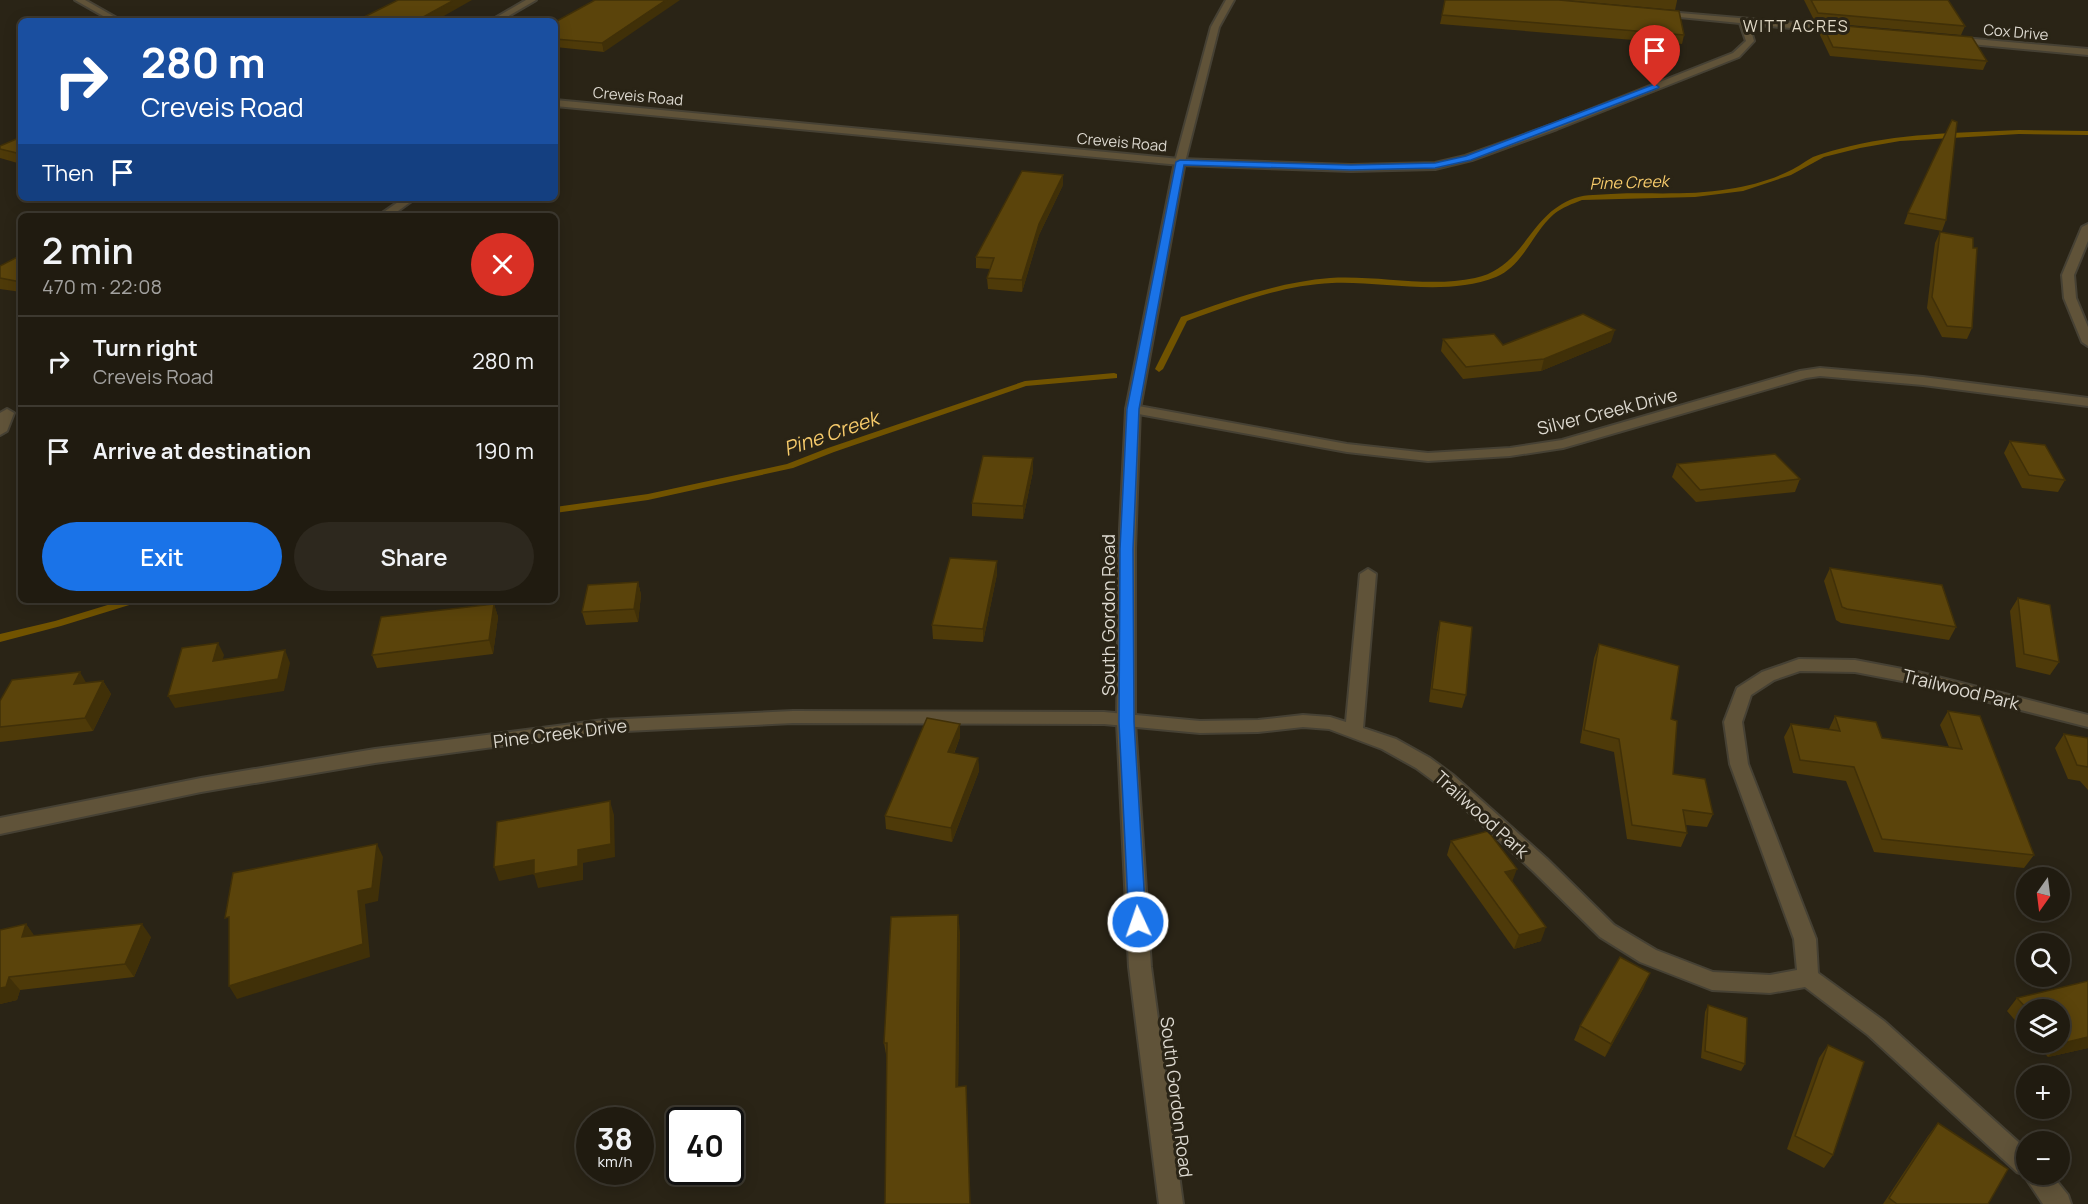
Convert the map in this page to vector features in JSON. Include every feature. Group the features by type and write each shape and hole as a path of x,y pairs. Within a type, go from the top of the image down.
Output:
{"street":[{"path":"499,18 532,0"},
{"name":"South Gordon Road","path":"1171,1204 1140,967 1126,722 1127,549 1133,409 1180,162 1215,27 1230,0"},
{"path":"86,1 113,18"},
{"path":"1651,13 1851,31"},
{"name":"Creveis Road","path":"558,103 1180,162 1351,168 1435,166 1468,158 1736,55 1750,41 1744,21"},
{"name":"Cox Drive","path":"1946,39 2088,52"},
{"path":"388,213 406,201"},
{"path":"2088,227 2068,275 2070,298 2088,342"},
{"name":"Silver Creek Drive","path":"1133,409 1347,448 1428,457 1510,452 1563,444 1805,374 1820,372 1923,381 2088,402"},
{"path":"0,431 7,413"},
{"path":"1353,731 1368,574"},
{"name":"Trailwood Park","path":"1126,722 1200,727 1258,726 1304,721 1330,723 1389,744 1423,763 1446,780 1540,865 1607,931 1648,957 1712,981 1770,984 1808,977 1805,939 1739,764 1733,722 1743,692 1768,676 1799,665 1854,666 1918,678 2088,721"},
{"name":"Pine Creek Drive","path":"0,826 201,785 375,756 604,726 793,717 1104,718 1126,722"},
{"path":"1808,977 1876,1028 2016,1155"},
{"path":"2044,1185 2059,1204"}],"building":[{"path":"398,0 454,0 421,18 362,18"},
{"path":"595,0 666,0 602,43 558,39 558,20"},
{"path":"1445,0 1559,0 1679,11 1684,35 1442,15"},
{"path":"1811,0 1948,0 1965,26 1818,13"},
{"path":"1822,24 1972,37 1987,61 1833,47"},
{"path":"1952,120 1957,122 1946,220 1908,213"},
{"path":"18,138 18,153 0,149 0,146"},
{"path":"1022,171 1063,175 1039,224 1022,280 987,278 994,258 976,257"},
{"path":"1940,232 1973,238 1973,248 1977,248 1972,328 1947,326 1932,297"},
{"path":"18,257 18,281 0,278 0,266"},
{"path":"1583,314 1615,330 1544,359 1466,367 1443,339 1494,334 1503,345"},
{"path":"2010,441 2045,445 2065,480 2029,475"},
{"path":"1775,454 1800,479 1700,490 1677,464"},
{"path":"983,456 1033,458 1023,506 972,503"},
{"path":"950,558 997,561 983,629 932,625"},
{"path":"1830,568 1942,585 1956,627 1842,607"},
{"path":"638,582 634,609 582,612 588,585"},
{"path":"2018,598 2050,605 2059,662 2024,654"},
{"path":"494,604 489,640 372,655 381,617"},
{"path":"1440,621 1472,627 1466,695 1432,689"},
{"path":"218,643 213,661 285,650 278,679 168,696 182,648"},
{"path":"1599,644 1679,666 1671,719 1677,721 1673,774 1705,779 1713,814 1683,810 1687,833 1632,825 1619,739 1584,730"},
{"path":"80,672 74,684 103,681 85,718 0,727 0,701 12,680"},
{"path":"1948,711 1980,716 2034,855 1882,839 1854,767 1800,760 1791,724 1840,731 1835,716 1876,722 1882,738 1962,749"},
{"path":"927,718 960,724 948,752 978,758 951,828 885,816"},
{"path":"2064,734 2088,738 2088,767 2077,765"},
{"path":"610,801 611,844 578,850 578,866 534,874 534,860 494,867 497,822"},
{"path":"1488,831 1517,869 1505,872 1546,927 1519,935 1451,841"},
{"path":"377,844 372,888 358,891 363,944 229,986 229,917 225,918 233,873"},
{"path":"958,915 956,1087 966,1086 970,1204 885,1204 887,1043 884,1043 891,917"},
{"path":"26,924 22,937 142,924 125,964 9,977 6,987 0,988 0,930"},
{"path":"1620,957 1650,973 1611,1044 1580,1026"},
{"path":"2088,981 2088,1037 2070,1041 2070,999 2017,998"},
{"path":"1708,1005 1747,1018 1745,1064 1705,1051"},
{"path":"1828,1045 1864,1062 1833,1155 1795,1136"},
{"path":"1938,1123 2008,1169 1988,1204 1897,1204 1889,1198"}],"waterway":[{"name":"Pine Creek","path":"1159,369 1184,319 1266,292 1329,281 1369,280 1440,284 1476,280 1493,275 1516,259 1552,213 1565,204 1581,198 1727,192 1789,174 1813,160 1841,150 1900,139 2019,132 2088,133"},
{"name":"Pine Creek","path":"558,510 648,497 790,466 1025,384 1114,376"},
{"name":"Pine Creek","path":"0,638 57,624 125,603"}],"district":[{"name":"WITT ACRES","path":"1796,26"}],"route":[{"path":"1138,922 1126,722 1127,549 1133,409 1180,162 1351,168 1435,166 1468,158 1655,87"}]}
